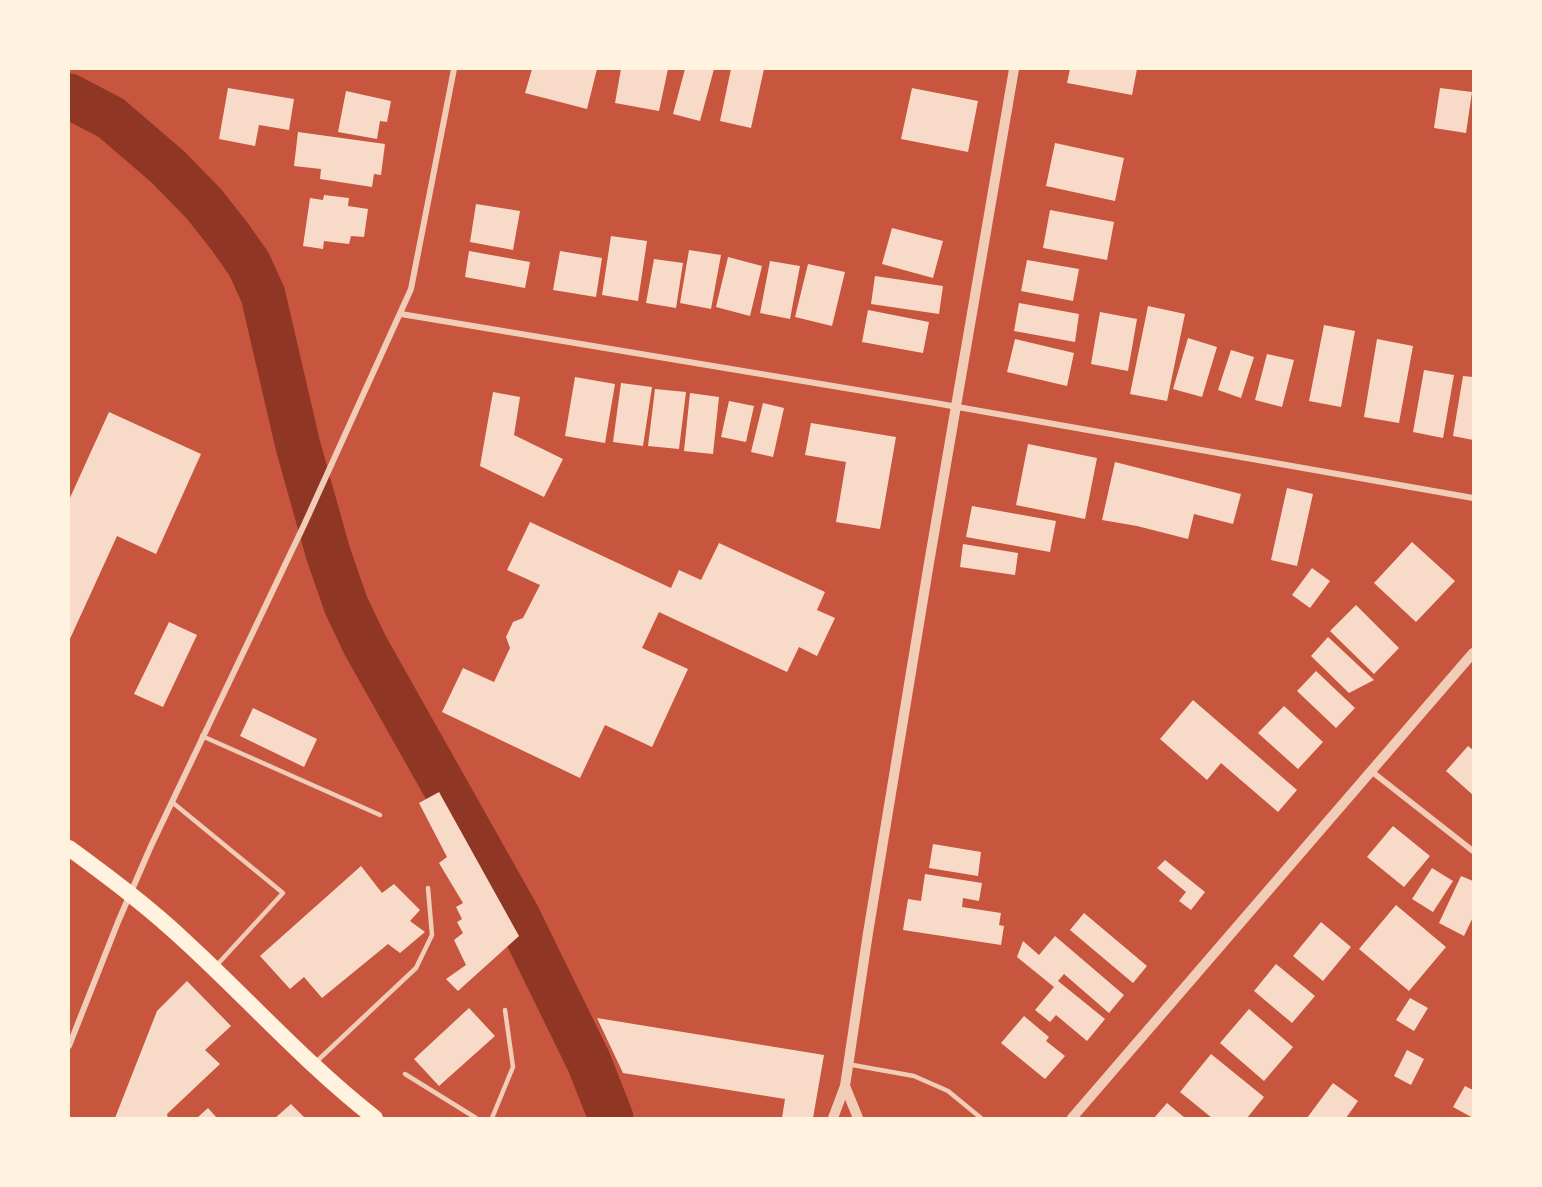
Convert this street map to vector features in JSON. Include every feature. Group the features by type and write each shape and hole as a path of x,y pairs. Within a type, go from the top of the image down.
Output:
{"highway":[{"path":"69,848 166,923 312,1065 375,1118"}],"street":[{"path":"69,1046 130,894 202,736 325,480 411,289 454,69"},
{"path":"833,1118 844,1086 1014,69"},
{"path":"400,314 956,406 1473,498"},
{"path":"1072,1118 1473,653"},
{"path":"1371,771 1473,851"},
{"path":"844,1086 851,1118"},
{"path":"844,1086 858,1118"}],"lane":[{"path":"202,736 380,815"},
{"path":"172,802 283,893 214,969"},
{"path":"312,1065 416,968 432,935 428,888"},
{"path":"492,1118 513,1067 505,1010"},
{"path":"847,1064 914,1076 948,1091 981,1118"},
{"path":"405,1074 476,1118"}],"building":[{"path":"532,69 597,69 587,109 525,93"},
{"path":"621,69 668,69 659,111 615,103"},
{"path":"685,69 714,69 700,121 673,114"},
{"path":"731,69 764,69 751,128 720,121"},
{"path":"1070,69 1137,69 1132,95 1067,83"},
{"path":"228,88 294,99 289,130 259,125 255,146 219,139"},
{"path":"912,88 978,101 968,152 901,139"},
{"path":"1440,88 1472,92 1466,133 1434,128"},
{"path":"346,91 391,101 387,122 380,121 377,139 338,132"},
{"path":"298,132 385,144 381,175 374,174 372,187 320,179 321,169 294,166"},
{"path":"1055,143 1124,158 1115,201 1046,186"},
{"path":"324,195 349,198 348,206 368,209 364,237 351,236 349,244 324,241 323,249 303,246 310,198 323,200"},
{"path":"476,204 520,211 513,250 470,242"},
{"path":"1050,210 1114,222 1107,260 1043,248"},
{"path":"892,228 943,241 933,278 882,264"},
{"path":"611,236 647,241 638,301 602,295"},
{"path":"689,250 721,255 711,309 680,303"},
{"path":"469,251 530,262 525,288 465,277"},
{"path":"560,251 602,258 596,297 553,290"},
{"path":"728,257 762,266 750,316 716,307"},
{"path":"654,259 683,263 676,308 646,303"},
{"path":"1027,260 1079,269 1073,301 1021,291"},
{"path":"770,261 800,266 790,319 760,313"},
{"path":"808,264 845,272 832,326 795,317"},
{"path":"875,276 943,286 939,314 871,304"},
{"path":"1019,303 1079,314 1075,342 1014,331"},
{"path":"1148,306 1185,314 1167,401 1130,394"},
{"path":"868,310 929,322 923,353 862,342"},
{"path":"1100,312 1137,319 1128,371 1091,364"},
{"path":"1324,325 1355,331 1341,407 1309,401"},
{"path":"1188,338 1217,347 1202,397 1173,389"},
{"path":"1015,339 1074,353 1067,386 1007,372"},
{"path":"1377,339 1413,346 1399,423 1364,417"},
{"path":"1231,350 1254,357 1241,398 1218,390"},
{"path":"1267,354 1294,360 1282,407 1255,400"},
{"path":"1424,370 1454,375 1443,438 1413,432"},
{"path":"1463,376 1473,377 1473,440 1453,436"},
{"path":"575,377 615,384 605,443 565,436"},
{"path":"621,383 652,387 643,446 613,442"},
{"path":"655,389 686,392 679,449 648,446"},
{"path":"493,392 520,397 514,435 563,459 544,497 480,466"},
{"path":"690,393 719,397 713,454 684,451"},
{"path":"729,401 754,406 746,442 721,437"},
{"path":"763,403 784,408 773,457 751,452"},
{"path":"109,412 201,454 156,554 117,536 69,641 69,500"},
{"path":"811,423 896,437 880,529 836,522 846,462 805,455"},
{"path":"1028,444 1097,458 1085,519 1016,505"},
{"path":"1115,462 1241,494 1233,524 1194,514 1188,539 1102,520"},
{"path":"1287,488 1313,494 1297,566 1271,560"},
{"path":"972,506 1056,521 1050,552 966,537"},
{"path":"530,522 671,588 679,570 701,580 719,543 825,592 817,610 835,618 817,656 799,647 787,672 659,612 642,648 688,669 652,747 605,725 580,778 442,712 463,668 494,682 510,648 506,637 513,622 523,618 540,585 507,570"},
{"path":"1412,542 1455,581 1416,622 1374,583"},
{"path":"963,544 1018,553 1015,575 960,567"},
{"path":"1312,568 1330,581 1310,608 1292,595"},
{"path":"1356,605 1399,648 1374,674 1330,631"},
{"path":"169,622 197,635 163,707 134,694"},
{"path":"1328,637 1374,680 1349,693 1311,656"},
{"path":"1316,671 1355,708 1336,728 1297,691"},
{"path":"1193,700 1297,790 1278,812 1221,763 1207,780 1160,739"},
{"path":"1284,706 1323,742 1298,769 1258,733"},
{"path":"253,708 317,739 304,767 240,736"},
{"path":"1468,746 1473,750 1473,795 1446,771"},
{"path":"439,792 519,936 458,991 446,979 466,965 454,940 463,933 457,922 462,919 456,907 463,903 439,863 447,857 419,803"},
{"path":"1393,826 1430,856 1404,887 1367,857"},
{"path":"933,844 981,852 978,876 929,868"},
{"path":"1165,860 1205,892 1191,910 1179,901 1186,892 1157,868"},
{"path":"361,866 382,893 394,884 420,910 410,921 425,932 400,953 388,944 322,998 304,977 290,989 260,956"},
{"path":"1432,868 1453,881 1433,912 1412,899"},
{"path":"925,874 982,883 979,901 963,898 962,907 1001,913 999,925 1004,926 1001,945 903,930 908,899 921,901"},
{"path":"1461,876 1473,881 1473,917 1464,936 1439,923"},
{"path":"1396,905 1446,947 1409,991 1359,949"},
{"path":"1084,913 1147,966 1133,983 1070,930"},
{"path":"1321,922 1351,947 1323,981 1293,956"},
{"path":"1055,936 1124,995 1109,1013 1064,974 1058,981 1105,1019 1087,1041 1056,1015 1050,1022 1035,1010 1054,987 1017,957 1023,941 1039,955"},
{"path":"1276,964 1315,996 1292,1023 1254,991"},
{"path":"187,981 231,1026 205,1050 220,1064 167,1114 168,1118 115,1118 157,1011"},
{"path":"1410,998 1428,1008 1414,1031 1396,1020"},
{"path":"469,1008 495,1036 439,1086 414,1059"},
{"path":"1249,1009 1293,1047 1264,1081 1220,1043"},
{"path":"1024,1016 1049,1037 1046,1041 1065,1056 1045,1079 1001,1043"},
{"path":"597,1018 824,1055 813,1118 782,1118 785,1099 623,1073"},
{"path":"1407,1050 1424,1059 1411,1085 1394,1076"},
{"path":"1211,1054 1264,1097 1247,1118 1212,1118 1180,1092"},
{"path":"1333,1083 1358,1101 1346,1118 1307,1118"},
{"path":"1465,1086 1473,1090 1473,1118 1453,1107"},
{"path":"1167,1103 1185,1118 1154,1118"},
{"path":"291,1104 305,1118 275,1118"},
{"path":"208,1108 217,1118 197,1118"}],"waterway":[{"path":"69,96 111,118 168,167 204,204 249,264 263,295 298,446 328,553 346,605 365,645 517,915 589,1062 611,1118"}]}
